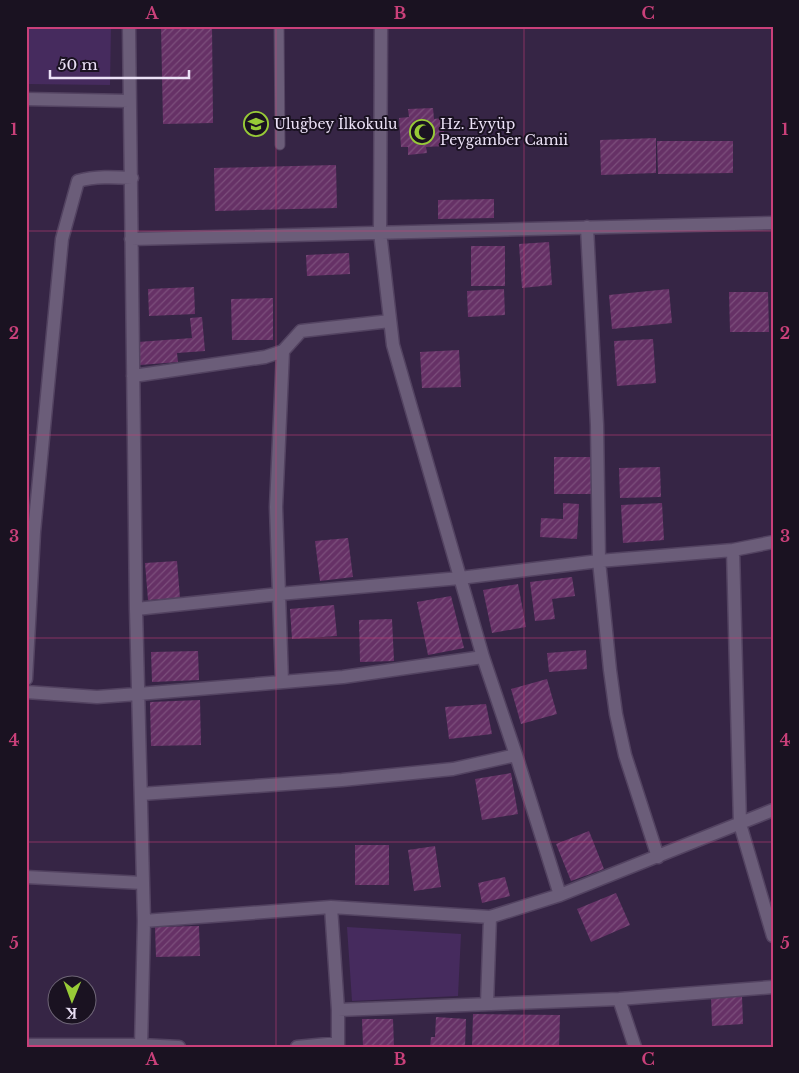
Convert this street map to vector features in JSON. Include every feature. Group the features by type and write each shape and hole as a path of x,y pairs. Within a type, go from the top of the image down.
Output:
{"street":[{"path":"129,26 136,609 144,922 141,1046"},
{"path":"381,26 380,232 393,345 483,657 560,895"},
{"path":"26,99 129,101"},
{"path":"26,679 34,532 62,239 78,181 86,178 132,178"},
{"path":"131,239 773,223"},
{"path":"588,227 597,425 599,561 616,714 625,755 658,857"},
{"path":"133,376 265,357 283,351 301,331 390,321"},
{"path":"282,681 276,507 283,351"},
{"path":"136,609 460,578 599,561 733,550 773,542"},
{"path":"733,550 740,824 773,936"},
{"path":"26,692 98,696 138,694 342,677 483,657"},
{"path":"141,794 342,780 453,769 516,755"},
{"path":"144,922 331,907 490,917 560,895 773,810"},
{"path":"26,876 143,883"},
{"path":"297,1047 338,1045 338,1010 331,907"},
{"path":"487,1004 490,917"},
{"path":"338,1010 619,999 773,987"},
{"path":"619,999 635,1047"},
{"path":"26,1045 179,1047"}],"lane":[{"path":"279,26 280,145"}],"shaded area":[{"path":"26,26 111,26 110,85 26,84"},
{"path":"347,927 461,934 458,996 352,1001"}],"building":[{"path":"161,26 212,26 213,123 163,124"},
{"name":"Hz. Eyyüp Peygamber Camii","path":"433,108 434,119 443,118 445,146 426,147 427,153 408,155 408,147 401,147 399,118 409,117 408,109"},
{"path":"656,138 656,173 601,175 600,140"},
{"path":"657,141 733,141 733,173 658,174"},
{"path":"336,165 337,208 215,211 214,168"},
{"path":"494,199 494,218 438,219 438,200"},
{"path":"549,242 552,285 522,288 519,244"},
{"path":"471,246 505,246 505,286 471,286"},
{"path":"349,253 350,274 307,276 306,255"},
{"path":"194,287 195,314 149,316 148,289"},
{"path":"504,289 505,315 468,317 467,291"},
{"path":"669,289 672,323 612,329 609,295"},
{"path":"729,292 768,292 769,332 730,332"},
{"path":"273,298 273,340 232,340 231,299"},
{"path":"202,317 205,351 177,353 178,362 140,365 138,342 192,338 190,318"},
{"path":"653,339 656,383 617,386 614,341"},
{"path":"459,350 461,387 422,388 420,352"},
{"path":"554,457 591,457 591,494 554,494"},
{"path":"660,467 661,497 620,498 619,468"},
{"path":"563,503 579,504 577,539 540,537 541,518 563,519"},
{"path":"662,503 664,540 623,543 621,505"},
{"path":"348,538 353,577 320,581 315,541"},
{"path":"177,561 180,598 148,600 145,563"},
{"path":"572,577 575,596 552,599 555,619 535,621 530,582"},
{"path":"518,584 526,627 492,633 483,590"},
{"path":"451,596 464,648 428,655 417,602"},
{"path":"334,605 337,636 292,639 290,609"},
{"path":"392,619 394,661 360,662 359,620"},
{"path":"586,650 587,669 549,672 547,653"},
{"path":"198,651 199,680 152,682 151,652"},
{"path":"547,679 557,714 521,724 511,689"},
{"path":"200,700 201,745 151,746 150,702"},
{"path":"486,704 492,734 449,739 445,707"},
{"path":"511,773 518,814 482,820 475,779"},
{"path":"589,831 604,869 571,881 556,844"},
{"path":"355,845 389,845 389,885 355,885"},
{"path":"435,846 441,887 414,891 408,850"},
{"path":"505,877 510,896 482,903 478,883"},
{"path":"616,893 630,925 591,942 577,909"},
{"path":"199,926 200,956 156,957 155,927"},
{"path":"742,996 743,1024 712,1026 711,997"},
{"path":"473,1014 560,1015 559,1047 472,1047"},
{"path":"436,1017 466,1019 465,1047 430,1047 431,1037 435,1037"},
{"path":"362,1019 393,1019 394,1047 363,1047"}],"place":[{"name":"Uluğbey İlkokulu","path":"256,124"},
{"name":"Hz. Eyyüp Peygamber Camii","path":"422,132"}]}
